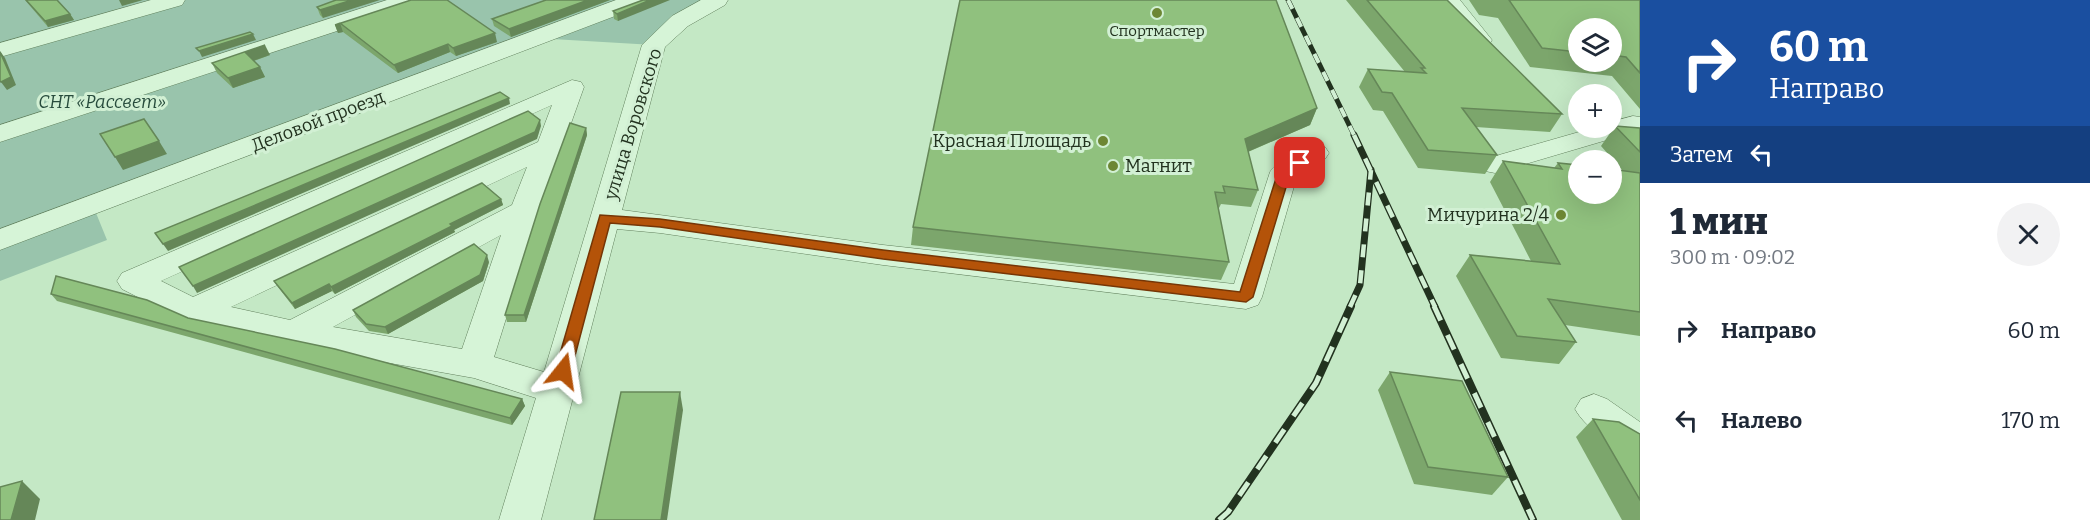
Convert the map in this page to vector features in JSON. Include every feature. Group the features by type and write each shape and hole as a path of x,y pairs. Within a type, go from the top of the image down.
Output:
{"street":[{"path":"0,50 174,0"},
{"path":"0,134 408,0"},
{"name":"Деловой проезд","path":"0,240 636,0"},
{"name":"улица Воровского","path":"520,520 654,45 680,21 717,0"},
{"path":"1449,0 1481,40"},
{"path":"474,365 525,210 572,87 132,281 193,311 294,333 474,365 558,390"},
{"path":"1495,165 1633,124 1640,125"},
{"path":"193,311 549,147"},
{"path":"604,218 660,223 895,256 1246,297 1284,172 1315,153"},
{"path":"294,333 525,210"},
{"path":"1594,409 1640,442"}],"green space":[{"name":"СНТ «Рассвет»","path":"0,0 717,0 654,45 552,39 96,213 107,240 0,281"}],"building":[{"path":"26,0 57,0 70,14 45,21"},
{"path":"336,0 352,0 320,10 317,7"},
{"path":"411,0 447,0 495,33 453,48 448,44 394,65 340,23"},
{"path":"546,0 588,0 509,29 492,19"},
{"path":"643,0 650,0 617,14 613,11"},
{"name":"Красная Площадь","path":"960,0 1276,0 1317,108 1245,139 1258,190 1223,186 1225,193 1215,192 1229,262 913,227"},
{"path":"1367,0 1447,0 1562,114 1462,108 1497,155 1428,150 1392,93 1382,92 1368,69 1426,73 1421,68 1425,68"},
{"path":"1509,0 1640,0 1640,73 1626,57 1622,56 1622,18 1568,18 1568,51 1542,48"},
{"path":"250,32 253,34 199,51 196,48"},
{"path":"265,45 245,52 260,67 228,78 212,63"},
{"path":"0,52 11,77 1,82 0,81"},
{"path":"500,92 509,98 163,244 155,233"},
{"path":"528,111 540,120 535,132 193,286 179,267"},
{"path":"144,119 159,141 115,157 100,134"},
{"path":"570,123 586,128 524,315 505,315 540,204"},
{"path":"1622,127 1640,128 1640,152 1622,133"},
{"path":"1503,161 1562,169 1558,163 1568,164 1568,204 1622,204 1622,171 1640,173 1640,312 1548,299 1576,342 1517,336 1470,255 1560,264"},
{"path":"482,183 501,199 331,287 329,284 292,303 274,281"},
{"path":"474,244 487,255 480,275 385,327 366,324 353,310"},
{"path":"56,276 147,300 188,318 335,349 522,399 510,418 51,294"},
{"path":"1390,372 1462,381 1508,477 1428,467"},
{"path":"621,392 680,392 661,520 594,520"},
{"path":"1593,419 1619,422 1640,434 1640,500"},
{"path":"22,481 11,520 0,520 0,487"}],"railway":[{"path":"1288,0 1355,137"},
{"path":"1354,135 1371,171"},
{"path":"1350,307 1360,285 1371,171"},
{"path":"1371,171 1435,307"},
{"path":"1219,520 1228,512 1316,383 1351,306"},
{"path":"1434,306 1533,520"}],"place":[{"name":"Спортмастер","path":"1157,13"},
{"name":"Красная Площадь","path":"1103,141"},
{"name":"Магнит","path":"1113,166"},
{"name":"Мичурина 2/4","path":"1561,215"}],"route":[{"path":"563,371 604,218 660,223 883,255 1246,297 1284,172 1300,163"}]}
